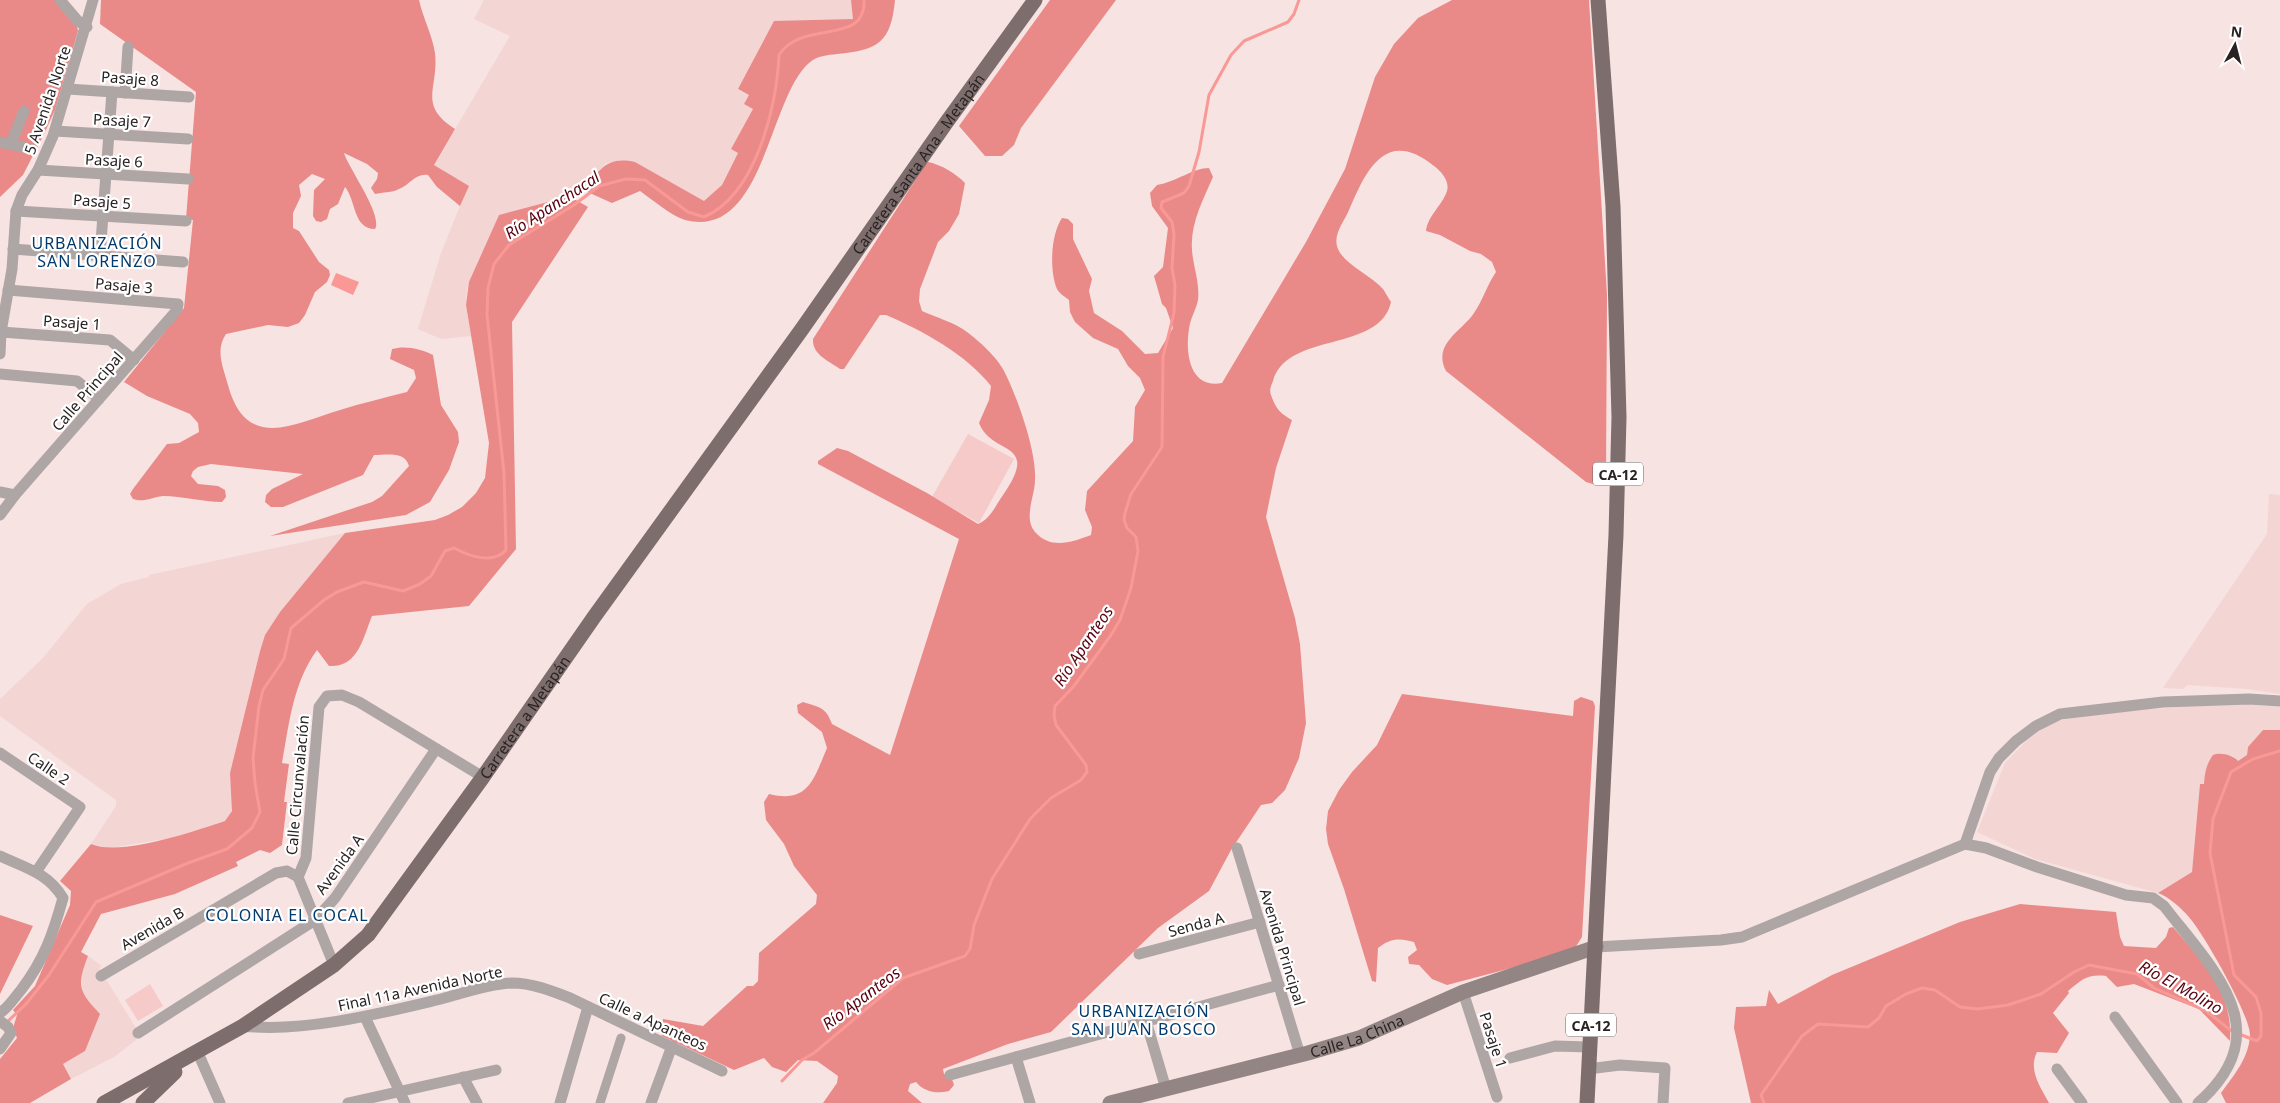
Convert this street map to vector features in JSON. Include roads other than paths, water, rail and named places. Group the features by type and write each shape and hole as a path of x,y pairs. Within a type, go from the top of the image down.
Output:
{"main road":[{"name":"Carretera Santa Ana - Metapán","path":"802,329 946,123 1035,0"},
{"name":"CA-12","path":"1587,1103 1617,526 1619,417 1613,206 1598,0"},
{"name":"Carretera a Metapán","path":"198,1053 243,1026 334,964 368,935 802,329"},
{"name":"Calle La China","path":"1114,1102 1300,1055 1359,1038 1462,992 1596,948"},
{"path":"109,1102 198,1053"},
{"path":"143,1103 198,1053"}],"street":[{"path":"60,0 78,21 87,27"},
{"name":"5 Avenida Norte","path":"0,354 16,211 22,195 38,170 55,131 87,27 93,0"},
{"path":"125,93 128,47"},
{"name":"Pasaje 8","path":"68,89 189,97"},
{"path":"100,256 112,92"},
{"path":"24,112 6,143 32,149"},
{"name":"Pasaje 7","path":"55,131 188,139"},
{"name":"Pasaje 6","path":"38,170 188,179"},
{"name":"Pasaje 5","path":"16,211 186,221"},
{"path":"13,249 184,262"},
{"name":"Pasaje 3","path":"8,290 178,304"},
{"name":"Calle Principal","path":"0,515 177,310 178,304"},
{"name":"Pasaje 1","path":"1,332 110,340 134,360"},
{"path":"0,374 76,381 99,400"},
{"path":"0,492 15,496"},
{"name":"Calle Circunvalación","path":"298,877 306,858 319,707 323,700 335,695 348,697 483,777"},
{"path":"1965,844 1990,772 1999,758 2029,731 2060,714 2163,702 2249,698 2280,702"},
{"name":"Avenida A","path":"138,1033 315,920 335,898 436,749"},
{"name":"Calle 2","path":"0,753 80,807 36,872"},
{"path":"1596,948 1721,940 1742,936 1965,844 1986,848 2037,867 2126,895 2146,896 2159,900 2225,985 2237,1015 2238,1036 2235,1054 2213,1090 2198,1103"},
{"name":"Avenida Principal","path":"1237,848 1300,1055"},
{"path":"0,856 36,872 55,884 64,898 50,944 35,972 0,1013"},
{"name":"Avenida B","path":"101,976 276,873 287,871 298,877"},
{"path":"298,877 334,964"},
{"name":"Senda A","path":"1139,954 1260,922"},
{"name":"Final 11a Avenida Norte","path":"243,1026 279,1027 366,1017 504,984 548,989 570,998"},
{"path":"950,1075 1279,986"},
{"name":"Pasaje 1","path":"1462,992 1497,1097"},
{"name":"Calle a Apanteos","path":"570,998 722,1071"},
{"path":"560,1103 588,1007"},
{"path":"366,1017 405,1103"},
{"path":"2115,1017 2177,1103"},
{"path":"0,1021 8,1027 11,1033 0,1048"},
{"path":"1146,1021 1166,1089"},
{"path":"600,1103 621,1038"},
{"path":"651,1103 672,1046"},
{"path":"1510,1058 1555,1046 1589,1047"},
{"path":"198,1053 220,1103"},
{"path":"1016,1057 1030,1103"},
{"path":"1588,1069 1620,1065 1665,1068 1663,1103"},
{"path":"2057,1068 2082,1103"},
{"path":"348,1103 496,1070"},
{"path":"463,1077 477,1103"}],"waterway":[{"name":"Río Apanchacal","path":"6,1023 26,1004 49,975 96,902 188,863 227,849 252,828 260,812 253,758 259,706 263,690 284,659 291,628 324,600 337,592 364,582 403,591 420,584 431,576 445,551 454,548 467,554 488,558 501,555 506,550 504,473 487,315 488,288 494,264 509,245 574,205 599,186 626,179 645,180 688,212 704,217 722,206 737,190 750,170 760,147 774,99 779,55 789,44 802,38 844,29 855,23 862,14 864,0"},
{"name":"Río Apanteos","path":"782,1081 802,1060 814,1053 903,978 965,956 970,949 974,925 992,879 1030,819 1051,798 1081,780 1087,772 1086,765 1056,725 1055,706 1074,686 1120,620 1131,588 1138,551 1136,537 1127,528 1124,520 1125,513 1131,494 1162,447 1163,357 1174,313 1175,285 1172,268 1174,234 1172,222 1161,208 1162,202 1184,193 1189,186 1199,152 1209,95 1231,55 1244,41 1288,22 1294,14 1299,0"},
{"name":"Río El Molino","path":"2239,1034 2257,1041 2261,1036 2261,1013 2256,997 2234,975 2210,853 2213,819 2231,772 2253,759 2280,751"},
{"name":"Río El Molino","path":"1764,1103 1761,1095 1802,1036 1818,1024 1868,1027 1879,1018 1886,1006 1906,994 1922,988 1935,990 1960,1007 1978,1009 2008,1005 2041,994 2074,972 2089,965 2137,974 2154,988 2206,1011 2233,1032"}],"district":[{"name":"URBANIZACIÓN SAN LORENZO","path":"97,252"},
{"name":"COLONIA EL COCAL","path":"287,915"},
{"name":"URBANIZACIÓN SAN JUAN BOSCO","path":"1144,1020"}]}
